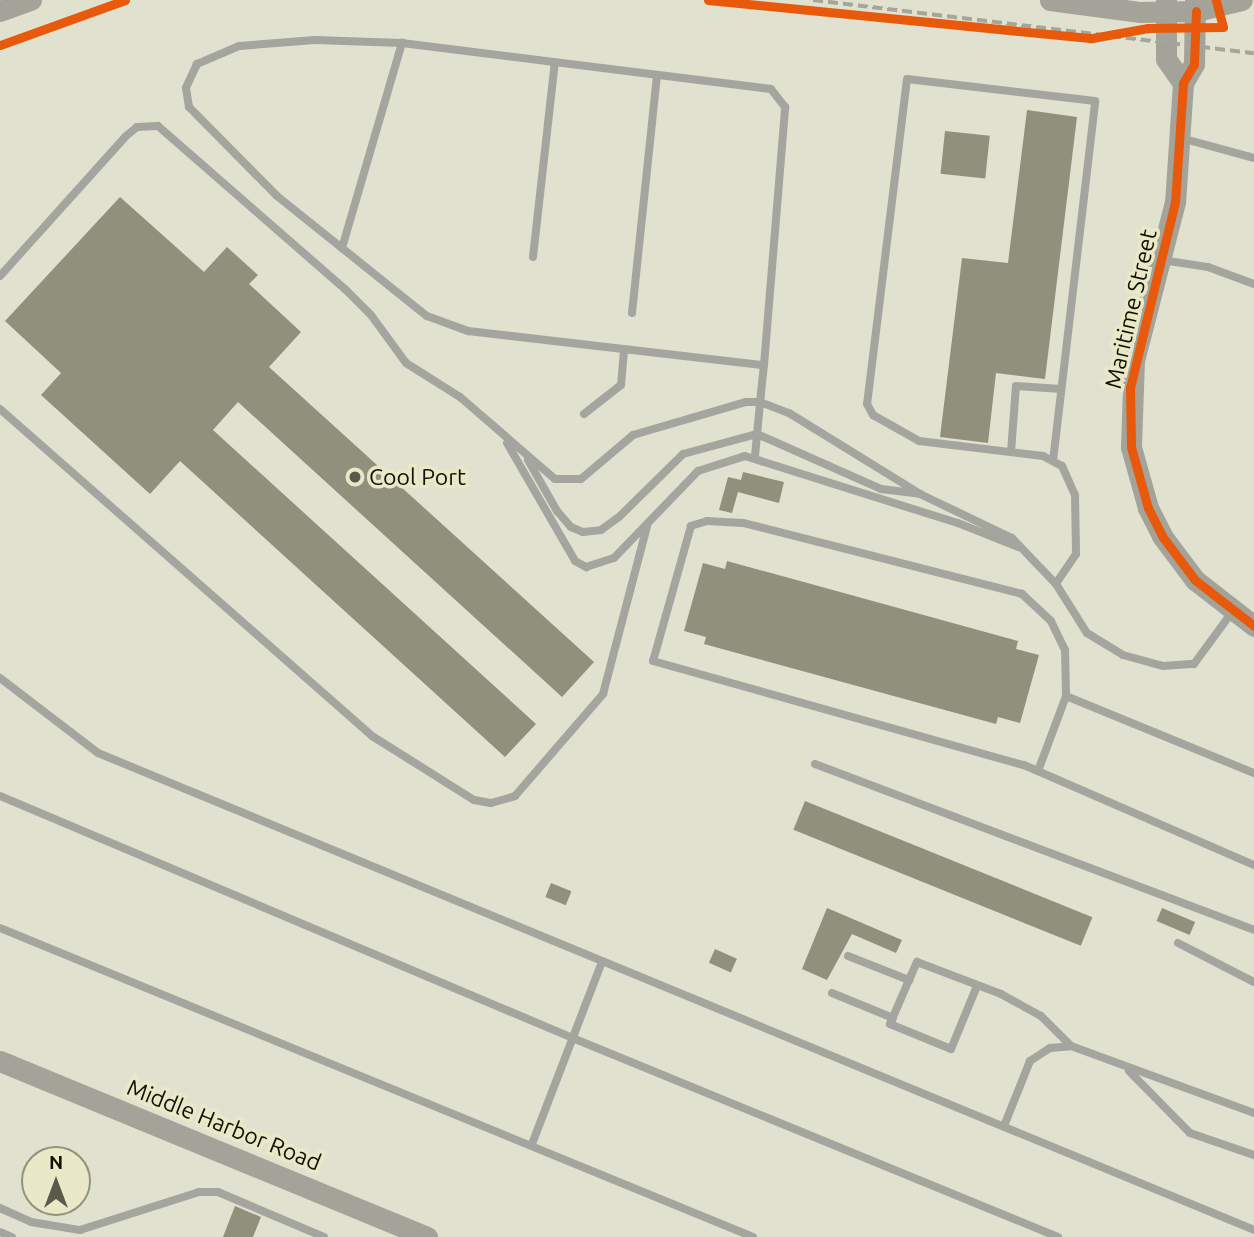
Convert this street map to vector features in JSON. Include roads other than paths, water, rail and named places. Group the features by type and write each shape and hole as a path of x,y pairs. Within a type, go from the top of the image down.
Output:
{"street":[{"path":"0,10 31,0"},
{"path":"1049,0 1166,5 1221,20 1242,0"},
{"path":"1166,5 1166,59 1183,83"},
{"name":"Maritime Street","path":"1195,13 1194,64 1183,83 1175,202 1134,360 1130,447 1148,508 1162,536 1195,580 1232,612 1254,626"},
{"name":"Middle Harbor Road","path":"0,1062 427,1237"}],"lane":[{"path":"755,456 764,365 785,107 771,89 402,43 315,40 239,46 197,64 186,88 189,107 277,196 427,316 468,331 764,365"},
{"path":"342,248 402,43"},
{"path":"533,257 555,62"},
{"path":"632,313 657,75"},
{"path":"1053,461 1095,101 907,79 867,404 873,415 919,441 1011,452 1053,461 1070,478 1075,505 1075,559 1056,584"},
{"path":"0,276 126,136 137,127 158,125 346,290 372,315 406,363 460,397 548,474 572,482 591,474 633,435 746,402 760,402 789,414 920,494 998,530 1027,551 1056,584 1096,641 1124,655 1163,666 1184,666 1201,658 1232,612"},
{"path":"1181,138 1254,158"},
{"path":"1161,260 1208,267 1254,284"},
{"path":"584,414 621,385 624,349"},
{"path":"1011,452 1016,386 1061,389"},
{"path":"0,409 372,736 483,802 505,801 515,796 603,694 647,526"},
{"path":"490,422 512,449 580,565 594,567 608,562 647,526 698,471 755,456 1027,551"},
{"path":"525,455 570,527 590,532 619,517 683,454 757,434 881,489 907,496 920,494"},
{"path":"1038,771 1066,696 1065,650 1051,621 1022,594 743,523 707,521 691,526 653,661 1038,771 1254,865"},
{"path":"0,678 98,753 601,964 1254,1230"},
{"path":"1066,696 1254,773"},
{"path":"815,764 1254,930"},
{"path":"0,796 575,1039 1058,1237"},
{"path":"0,928 532,1144 753,1237"},
{"path":"1178,943 1254,982"},
{"path":"848,956 909,980"},
{"path":"976,986 951,1049 890,1024 917,962 976,986 1041,1016 1072,1046 1127,1069 1254,1113"},
{"path":"532,1144 575,1039 601,964"},
{"path":"832,993 893,1017"},
{"path":"1004,1126 1030,1061 1050,1048 1072,1046"},
{"path":"1127,1069 1190,1133 1254,1155"},
{"path":"0,1208 31,1222 80,1230 199,1192 218,1192 324,1237"},
{"path":"0,1232 12,1237"}],"railway":[{"path":"813,0 1254,53"}],"place":[{"name":"Cool Port","path":"355,477"}]}
